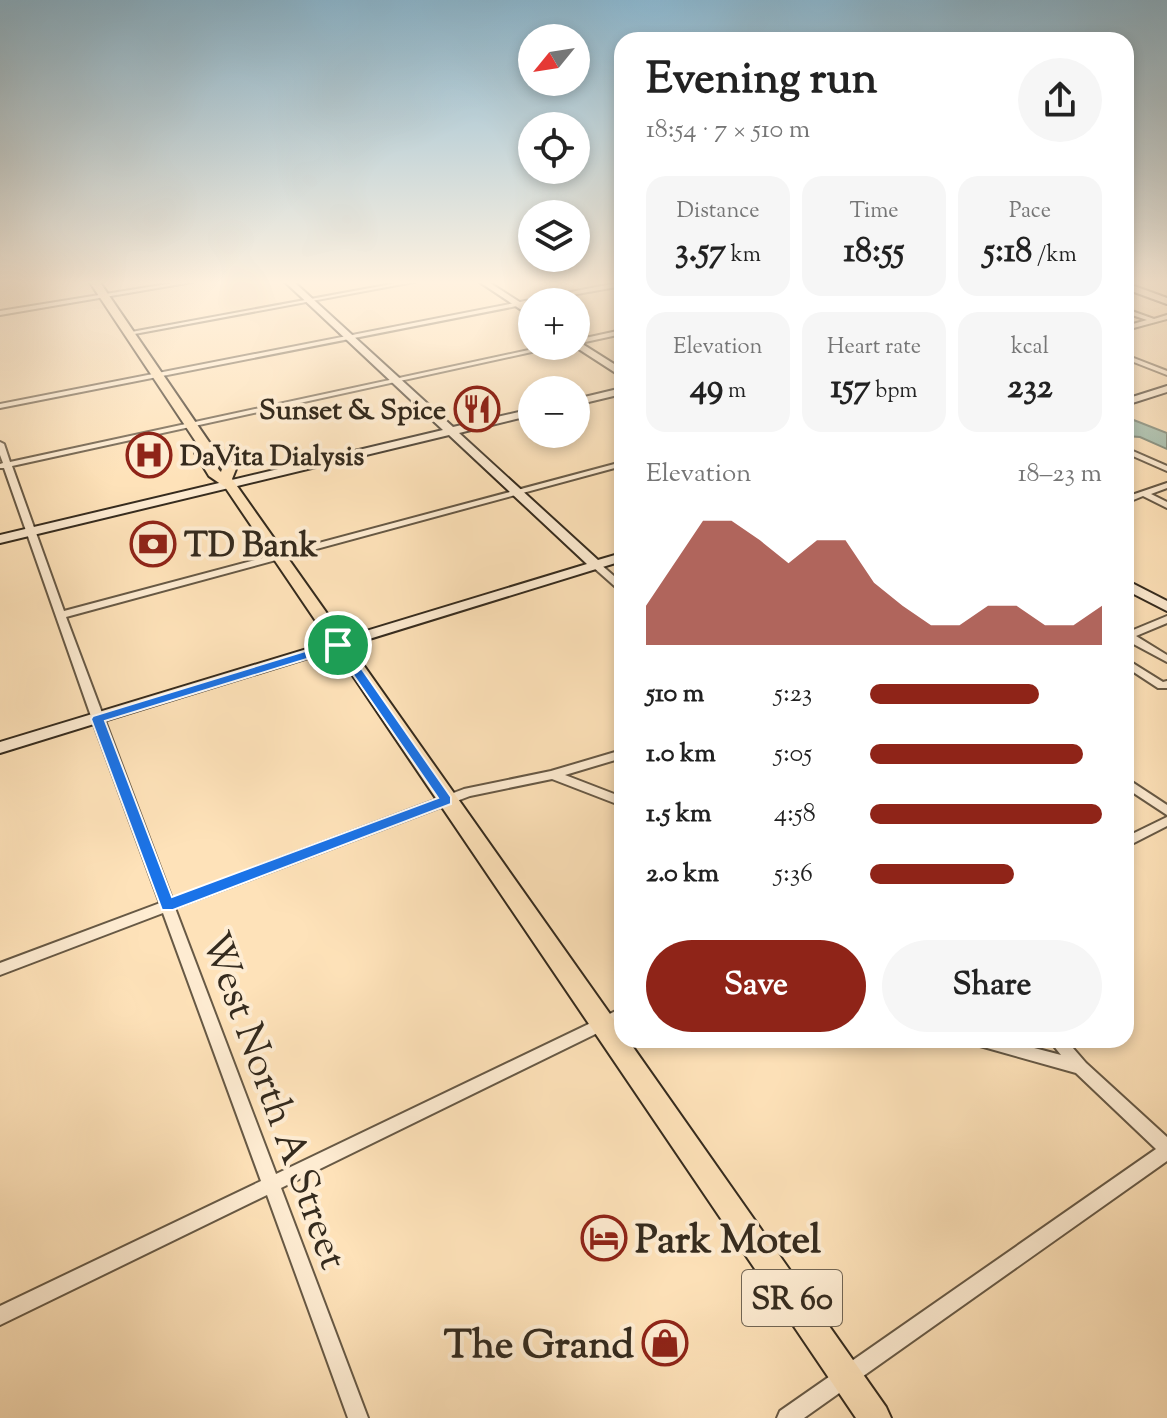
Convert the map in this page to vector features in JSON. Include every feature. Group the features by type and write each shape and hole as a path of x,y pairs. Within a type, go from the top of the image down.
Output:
{"main road":[{"name":"SR 60","path":"138,347 204,445 201,453 214,473 228,481 446,800 612,1019"},
{"path":"360,347 596,565"},
{"path":"590,352 614,368"},
{"path":"1134,399 1167,389"},
{"path":"590,399 614,393"},
{"path":"0,539 228,481 518,415"},
{"path":"0,748 614,559"},
{"path":"1134,588 1167,607"},
{"name":"SR 60","path":"631,1048 875,1418"}],"street":[{"path":"0,406 298,347"},
{"path":"4,465 518,354"},
{"path":"1134,360 1167,373"},
{"name":"West North A Street","path":"0,444 4,465 358,1418"},
{"path":"1134,454 1167,469"},
{"path":"61,615 614,466"},
{"path":"1134,497 1167,485"},
{"path":"1143,493 1167,505"},
{"path":"596,565 614,581"},
{"path":"1134,633 1167,619"},
{"path":"1134,640 1167,659"},
{"path":"1134,667 1162,686 1167,684"},
{"path":"0,969 446,800 489,786 552,775 614,756"},
{"path":"552,775 614,799"},
{"path":"1134,788 1167,811"},
{"path":"1134,838 1167,821"},
{"path":"0,1316 612,1019"},
{"path":"1009,1048 1081,1068"},
{"path":"787,1418 1167,1149 1064,1048"}],"shaded area":[{"path":"1134,420 1167,433 1167,449 1134,437"}],"place":[{"name":"Sunset & Spice","path":"477,409"},
{"name":"DaVita Dialysis","path":"149,455"},
{"name":"TD Bank","path":"153,544"},
{"name":"Park Motel","path":"604,1238"},
{"name":"The Grand","path":"665,1343"}],"route":[{"path":"338,645 446,800 167,906 98,719 338,645"}]}
